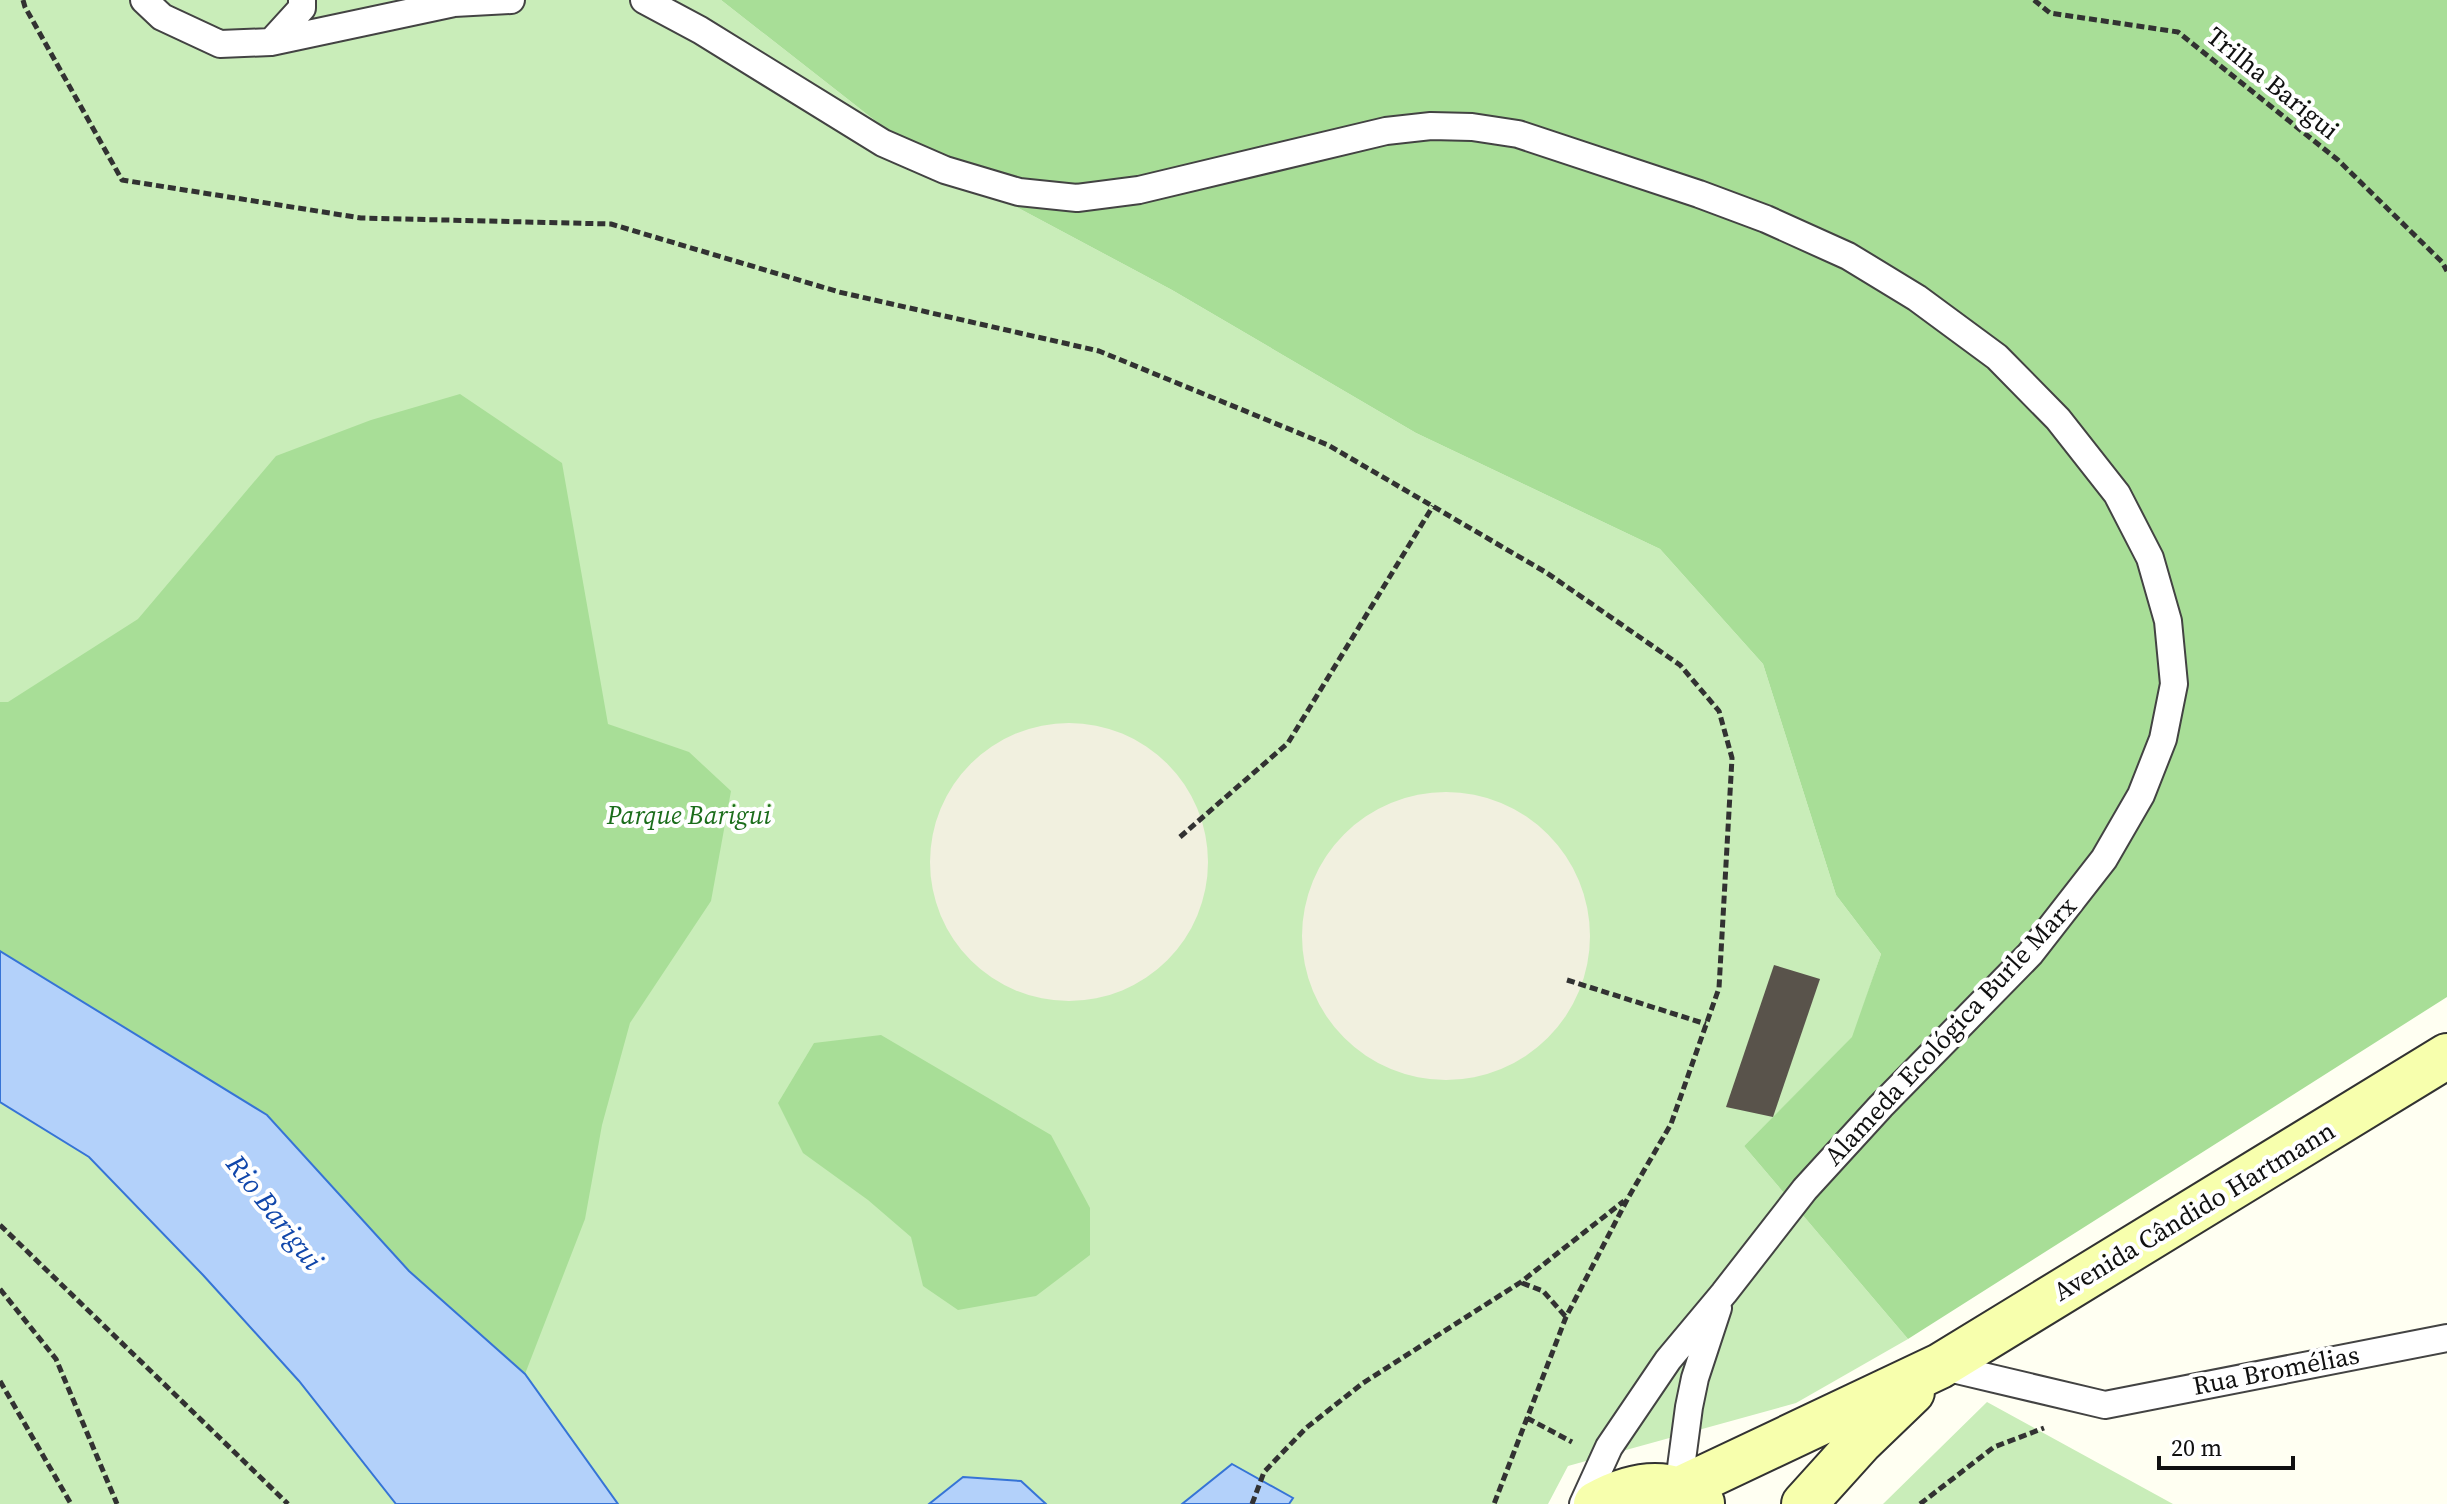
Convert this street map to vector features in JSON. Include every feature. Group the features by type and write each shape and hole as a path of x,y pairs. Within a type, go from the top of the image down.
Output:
{"main road":[{"name":"Avenida Cândido Hartmann","path":"1691,1497 1940,1366 2447,1056"},
{"name":"Avenida Cândido Hartmann","path":"1804,1504 1860,1442 1940,1366"},
{"path":"1596,1504 1618,1492 1648,1486 1691,1497"}],"lane":[{"path":"144,0 162,17 220,44 271,42 451,2 511,0"},
{"path":"271,42 302,8 302,0"},
{"name":"Alameda Ecológica Burle Marx","path":"644,0 700,30 883,143 945,170 1019,192 1077,198 1139,190 1386,131 1431,126 1472,127 1518,134 1699,194 1766,219 1848,256 1917,298 1997,357 2058,419 2117,494 2150,558 2168,621 2174,684 2163,739 2141,795 2104,859 2068,907 2011,974 1824,1167 1668,1360 1609,1447 1583,1504"},
{"name":"Alameda Ecológica Burle Marx","path":"1691,1497 1689,1407 1695,1378 1724,1293"},
{"name":"Rua Bromélias","path":"1940,1366 2105,1405 2447,1338"}],"path":[{"path":"23,0 122,180 361,218 611,224 839,292 1099,351 1328,445 1547,573 1680,665 1719,711 1732,758 1719,988 1671,1124 1628,1198 1566,1317 1494,1504"},
{"name":"Trilha Barigui","path":"2034,0 2050,13 2178,32 2338,160 2442,262 2447,271"},
{"path":"1180,837 1288,743 1433,506"},
{"path":"1567,980 1706,1024"},
{"path":"1252,1504 1264,1472 1306,1428 1363,1383 1521,1282 1628,1198"},
{"path":"0,1225 288,1504"},
{"path":"1521,1282 1543,1291 1566,1317"},
{"path":"0,1289 56,1359 117,1504"},
{"path":"0,1381 71,1504"},
{"path":"1920,1504 1994,1447 2105,1405"}],"green space":[{"name":"Parque Barigui","path":"0,0 721,0 919,155 1172,290 1416,433 1660,549 1763,664 1836,895 1881,954 1853,1037 1744,1146 1908,1339 1796,1403 1568,1466 1548,1504 0,1504"},
{"path":"721,0 2447,0 2447,997 1908,1339 1744,1146 1852,1037 1881,954 1836,895 1763,664 1660,549 1416,433 1172,290 919,155"},
{"path":"460,394 562,463 608,724 689,752 731,791 711,901 630,1023 602,1125 585,1219 525,1374 409,1271 0,951 0,702 8,702 138,619 276,456 371,420"},
{"path":"881,1035 1051,1135 1090,1208 1090,1255 1036,1296 958,1310 923,1286 911,1237 868,1200 803,1153 778,1103 814,1043"},
{"path":"1987,1402 2173,1504 1883,1504"}],"shaded area":[{"path":"1069,723 1109,729 1134,739 1167,764 1192,797 1202,822 1208,862 1202,902 1192,927 1167,960 1134,985 1109,995 1069,1001 1029,995 1004,985 971,960 946,927 936,902 930,862 936,822 946,797 971,764 1004,739 1029,729"},
{"path":"1446,792 1474,795 1501,803 1526,816 1548,834 1566,856 1579,881 1587,908 1590,936 1587,964 1579,991 1566,1016 1548,1038 1526,1056 1501,1069 1474,1077 1446,1080 1418,1077 1391,1069 1366,1056 1344,1038 1326,1016 1313,991 1305,964 1302,936 1305,908 1313,881 1326,856 1344,834 1366,816 1391,803 1418,795"}],"water":[{"name":"Rio Barigui","path":"0,951 267,1115 409,1271 525,1374 618,1504 396,1504 299,1381 203,1275 89,1157 0,1102"},
{"path":"1232,1464 1293,1498 1289,1504 1182,1504"},
{"path":"963,1477 1021,1481 1046,1504 929,1504"}],"building":[{"path":"1774,965 1820,979 1773,1117 1726,1107"}]}
